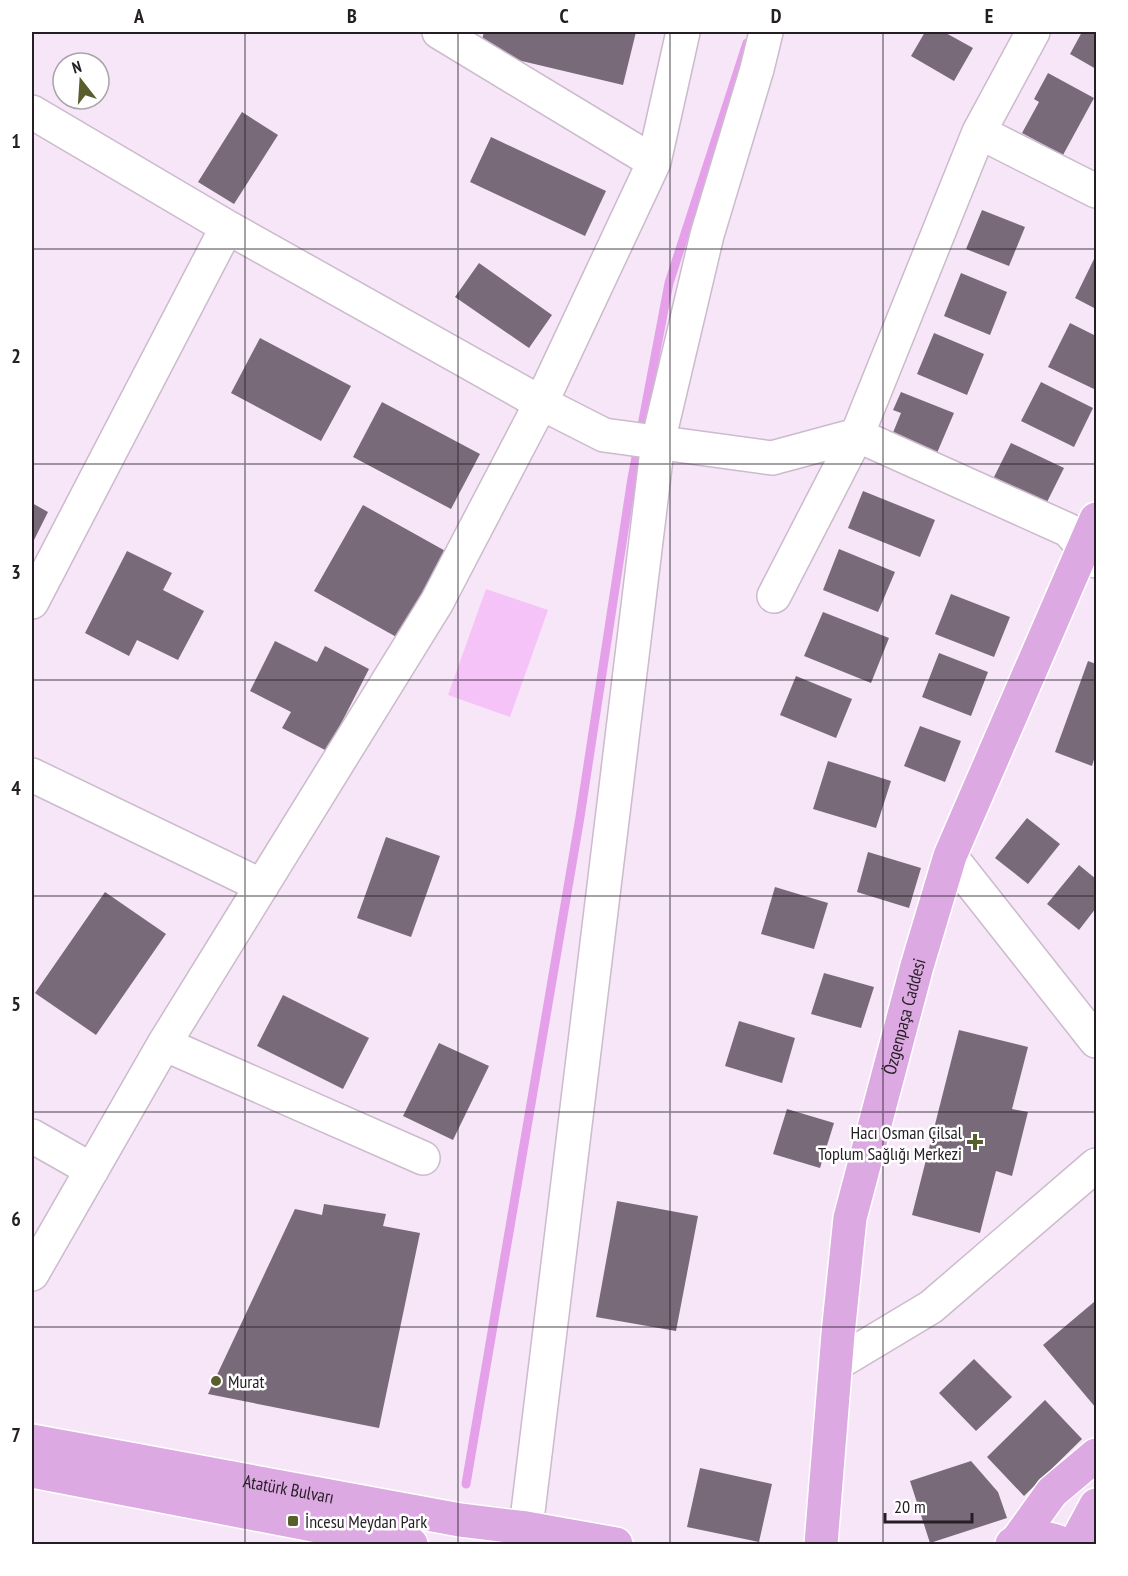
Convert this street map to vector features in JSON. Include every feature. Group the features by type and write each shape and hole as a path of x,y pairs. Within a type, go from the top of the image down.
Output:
{"main road":[{"name":"Özgenpaşa Caddesi","path":"821,1545 850,1218 917,966 950,856 1092,543"},
{"name":"Atatürk Bulvarı","path":"32,1441 460,1520 526,1528 616,1545"},
{"path":"1014,1543 1052,1492 1096,1455"},
{"name":"Atatürk Bulvarı","path":"32,1471 411,1545"},
{"path":"1075,1545 1096,1504"},
{"path":"1014,1543 1030,1538 1046,1538 1063,1545"}],"street":[{"path":"439,32 654,162"},
{"path":"32,1274 164,1044 437,602 541,403 654,162 683,32"},
{"path":"526,1528 658,442 707,235 766,32"},
{"path":"774,596 857,435 979,132 1033,32"},
{"path":"32,112 227,227 541,403 604,435 772,458 857,435 1092,543"},
{"path":"979,132 1096,191"},
{"path":"32,602 227,227"},
{"path":"32,775 262,886"},
{"path":"950,856 1096,1041"},
{"path":"164,1044 423,1158"},
{"path":"32,1136 92,1170"},
{"path":"836,1364 931,1307 1096,1165"}],"shaded area":[{"path":"486,589 548,610 510,717 448,695"}],"building":[{"path":"484,32 636,32 623,85 479,51"},
{"path":"925,32 944,32 973,48 954,81 911,56"},
{"path":"1082,32 1096,32 1096,69 1070,54"},
{"path":"1048,73 1094,98 1063,155 1022,133 1039,102 1034,99"},
{"path":"242,112 278,135 234,204 198,182"},
{"path":"491,137 606,191 585,236 470,182"},
{"path":"982,210 1025,227 1009,266 966,249"},
{"path":"1094,259 1096,260 1096,309 1075,298"},
{"path":"479,263 552,315 529,348 455,297"},
{"path":"961,273 1007,292 990,335 944,316"},
{"path":"1070,323 1096,336 1096,390 1048,367"},
{"path":"934,333 984,354 967,395 917,374"},
{"path":"260,338 351,386 321,441 231,393"},
{"path":"1041,382 1093,408 1074,447 1021,421"},
{"path":"901,392 954,413 937,453 892,435 901,413 893,410"},
{"path":"382,402 480,454 451,509 353,457"},
{"path":"1011,443 1064,468 1045,506 992,481"},
{"path":"863,491 935,520 920,557 848,528"},
{"path":"32,503 48,512 32,544"},
{"path":"363,505 449,553 400,639 314,591"},
{"path":"839,549 895,572 878,612 823,590"},
{"path":"127,551 172,573 163,590 204,611 178,660 137,640 129,656 85,633"},
{"path":"951,594 1010,617 994,657 935,634"},
{"path":"823,612 889,638 871,683 804,656"},
{"path":"275,641 317,662 325,646 369,669 327,751 282,728 291,712 250,691"},
{"path":"939,653 988,672 971,716 922,697"},
{"path":"1088,661 1096,664 1096,753 1092,766 1055,752"},
{"path":"796,676 852,699 836,738 780,715"},
{"path":"920,726 961,741 945,782 904,766"},
{"path":"828,761 891,781 876,828 813,809"},
{"path":"1027,818 1060,844 1028,884 995,858"},
{"path":"386,837 440,856 411,937 357,918"},
{"path":"868,852 921,868 909,908 857,892"},
{"path":"1079,865 1096,879 1096,908 1079,930 1047,904"},
{"path":"775,887 828,903 814,949 761,934"},
{"path":"105,892 166,934 96,1035 35,993"},
{"path":"824,973 874,987 861,1028 811,1014"},
{"path":"283,995 369,1038 343,1089 257,1046"},
{"path":"739,1021 795,1038 782,1083 725,1066"},
{"name":"Hacı Osman Çilsal Toplum Sağlığı Merkezi","path":"959,1030 1028,1047 1012,1109 1028,1112 1012,1176 996,1171 980,1233 912,1215"},
{"path":"439,1043 489,1066 453,1140 403,1116"},
{"path":"787,1109 834,1123 820,1168 773,1154"},
{"path":"617,1201 698,1216 676,1331 596,1317"},
{"path":"324,1204 386,1214 383,1226 420,1233 379,1428 208,1394 295,1209 322,1215"},
{"path":"1094,1302 1096,1305 1096,1408 1043,1345"},
{"path":"974,1359 1012,1397 976,1431 939,1393"},
{"path":"1045,1400 1082,1439 1024,1496 987,1457"},
{"path":"971,1461 998,1492 1007,1518 930,1543 910,1481"},
{"path":"700,1468 772,1484 759,1542 687,1527"}],"waterway":[{"path":"466,1484 580,817 632,478 669,283 747,43"}],"place":[{"name":"Hacı Osman Çilsal Toplum Sağlığı Merkezi","path":"975,1142"},
{"name":"Murat","path":"216,1381"},
{"name":"İncesu Meydan Park","path":"293,1521"}]}
